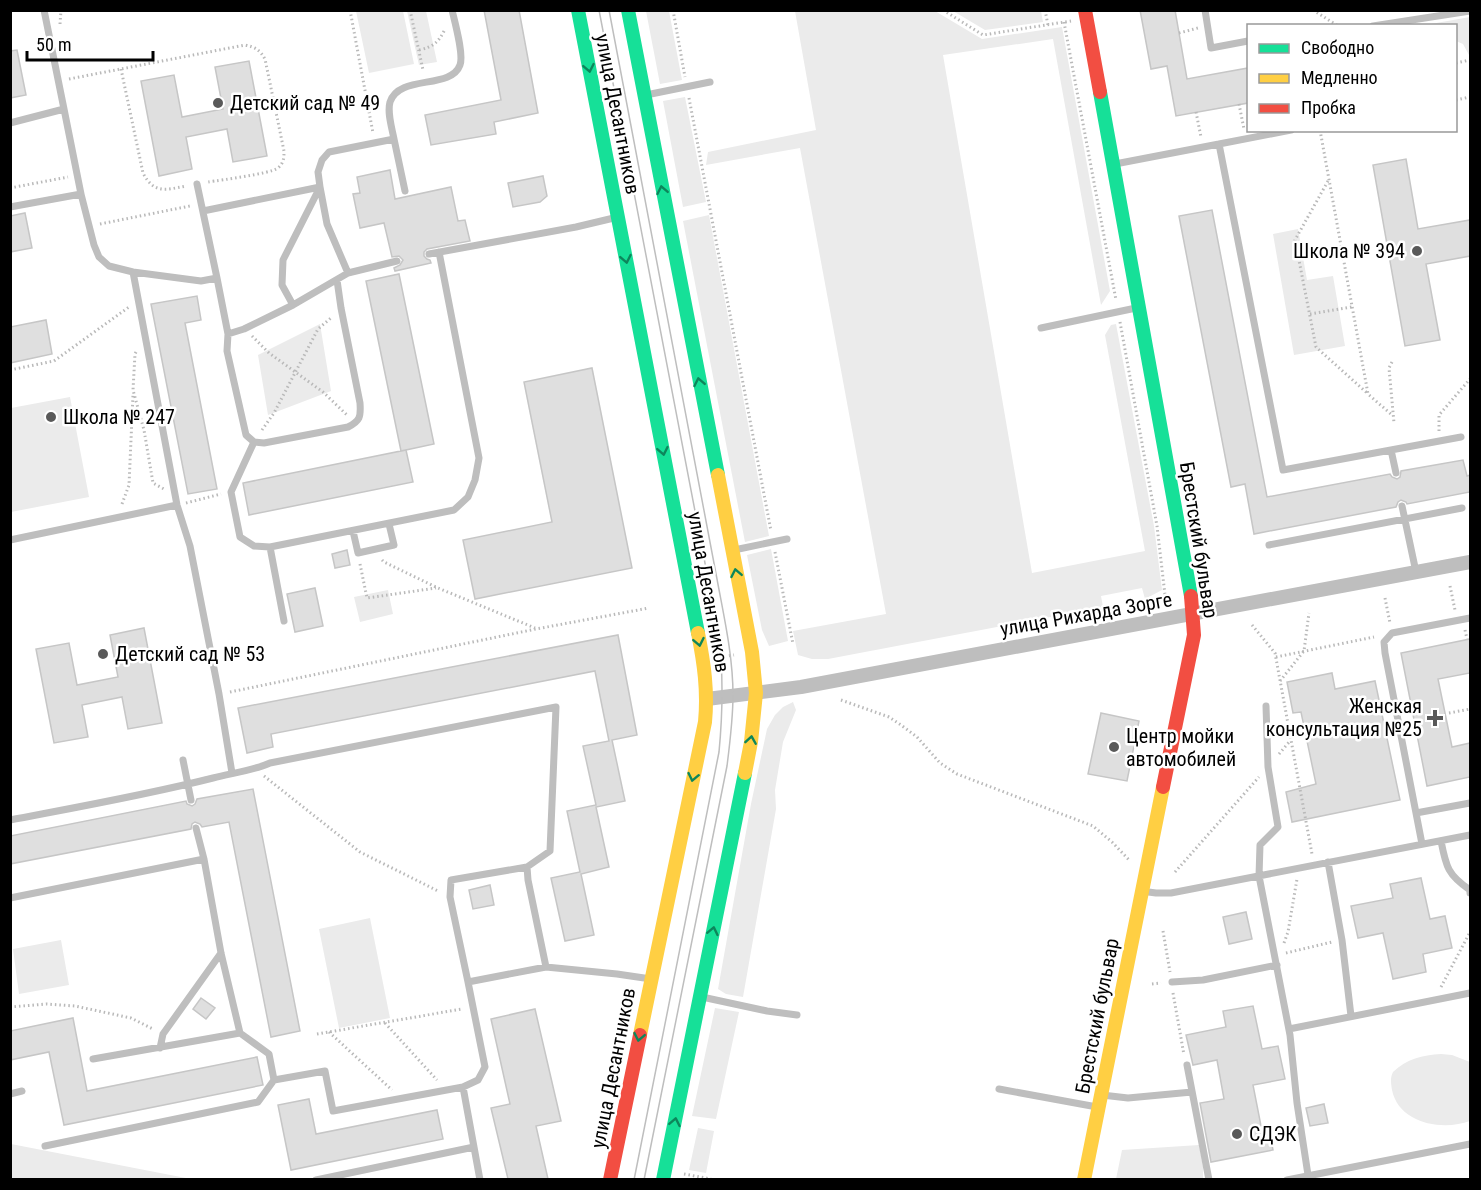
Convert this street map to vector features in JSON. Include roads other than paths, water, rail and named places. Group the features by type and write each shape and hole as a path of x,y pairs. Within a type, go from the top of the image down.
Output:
{"street":[{"name":"улица Десантников","path":"578,10 703,660 707,699 703,732 610,1179"},
{"name":"улица Десантников","path":"628,10 752,652 756,693 751,742 663,1179"},
{"name":"Брестский бульвар","path":"1084,10 1190,590 1194,635 1084,1179"},
{"name":"улица Рихарда Зорге","path":"707,699 801,687 1470,562"}],"lane":[{"path":"44,10 81,194 99,257 109,266 133,272 201,281 217,278"},
{"path":"405,191 394,139 390,102 396,92 406,87 455,73 460,65 461,55 452,10"},
{"path":"1205,10 1211,48 1247,41"},
{"path":"1383,24 1435,13 1470,11"},
{"path":"644,96 710,82"},
{"path":"10,123 64,109"},
{"path":"1113,164 1281,132"},
{"path":"348,273 327,224 318,172 322,160 329,152 394,139"},
{"path":"1219,144 1283,470 1461,437"},
{"path":"197,184 228,333 227,351 246,435 254,442 264,443 348,428 356,423 361,414 337,280"},
{"path":"203,212 320,187"},
{"path":"293,305 282,285 283,260 320,187"},
{"path":"10,207 81,194"},
{"path":"429,254 618,217"},
{"path":"254,442 231,492 240,537 254,546 270,547 454,510 468,497 475,480 479,458 439,252"},
{"path":"228,333 293,305 348,273 397,261"},
{"path":"133,272 177,505 190,546 232,773"},
{"path":"1041,328 1139,308"},
{"path":"1391,450 1396,472"},
{"path":"10,540 177,505"},
{"path":"1402,506 1416,572"},
{"path":"1269,545 1462,508"},
{"path":"353,531 358,553 394,545 389,524"},
{"path":"732,551 787,539"},
{"path":"270,547 284,621"},
{"path":"1422,844 1384,642 1392,633 1470,618"},
{"path":"1266,706 1268,767 1278,827 1260,845 1259,876 1279,954 1277,965 1289,1029 1308,1175"},
{"path":"10,820 188,784 255,769 270,763 556,707 550,851 527,867 451,880 450,897 485,1067 478,1080 464,1088 333,1112 325,1071 274,1080 258,1102 45,1146"},
{"path":"183,760 190,800"},
{"path":"1416,813 1470,803"},
{"path":"196,828 240,1033 269,1054 274,1080"},
{"path":"1141,891 1171,893 1470,836"},
{"path":"1441,841 1446,865 1456,881 1470,890 1470,893"},
{"path":"10,898 204,859"},
{"path":"1328,862 1342,940 1351,1016"},
{"path":"527,867 546,967"},
{"path":"160,1048 163,1034 221,953"},
{"path":"1172,982 1203,981 1277,965"},
{"path":"468,982 546,967 651,979"},
{"path":"1289,1029 1470,993"},
{"path":"700,996 796,1015"},
{"path":"93,1059 240,1033"},
{"path":"1186,1065 1209,1179"},
{"path":"464,1088 480,1179"},
{"path":"999,1089 1100,1101 1192,1092"},
{"path":"10,1094 22,1090"},
{"path":"1287,1179 1470,1144"},
{"path":"316,1179 474,1147"}],"tram line":[{"path":"599,10 718,631 722,677 719,752 634,1180"},
{"path":"609,10 725,622 733,680 727,766 644,1180"}],"place":[{"name":"Детский сад № 49","path":"218,103"},
{"name":"Школа № 394","path":"1417,251"},
{"name":"Школа № 247","path":"51,417"},
{"name":"Детский сад № 53","path":"103,654"},
{"name":"Женская консультация №25","path":"1435,718"},
{"name":"Центр мойки автомобилей","path":"1114,747"},
{"name":"СДЭК","path":"1237,1134"}]}
